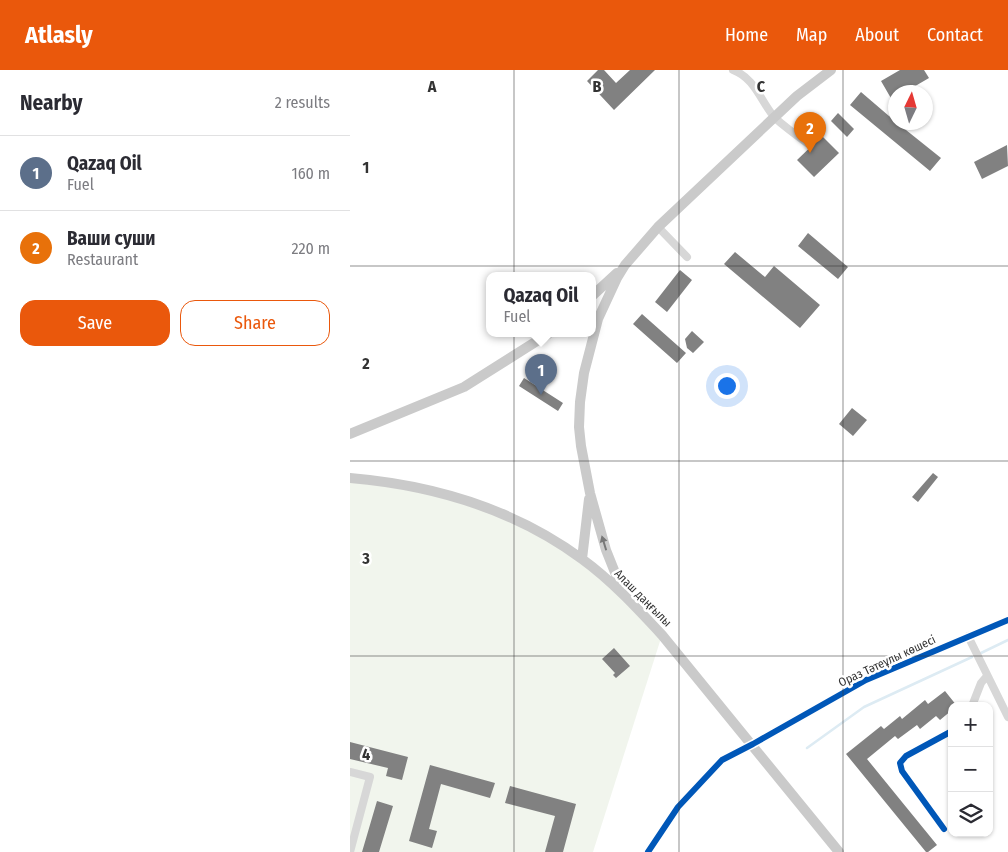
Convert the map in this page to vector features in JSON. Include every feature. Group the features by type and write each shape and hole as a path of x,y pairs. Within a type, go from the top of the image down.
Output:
{"main road":[{"path":"596,292 625,265 658,227 797,96 831,70"},
{"path":"596,327 617,278 625,265"},
{"path":"350,434 464,387 543,337"},
{"path":"593,337 584,373 579,427 581,446 590,493 606,550 616,575 632,603"},
{"name":"Алаш даңғылы","path":"350,478 392,482 430,490 485,506 541,534 582,558 632,603 662,635 753,744 839,852"},
{"path":"582,558 590,493"}],"street":[{"path":"733,70 750,82 775,117 806,143"},
{"path":"658,227 688,257"},
{"name":"Ораз Тәтеұлы көшесі","path":"648,852 678,807 722,760 866,680 1008,620"},
{"path":"968,636 986,676 1008,717"},
{"path":"974,702 986,676"},
{"path":"944,829 902,770 900,762 906,756 948,733"},
{"path":"350,772 370,778 350,852"}],"shaded area":[{"path":"350,478 485,506 582,559 662,635 593,852 350,852"}],"building":[{"path":"598,70 604,70 616,83 630,70 655,70 614,110 587,81"},
{"path":"900,70 924,70 929,78 917,85 888,85 888,93 881,81"},
{"path":"861,92 888,115 888,130 906,130 941,158 930,171 850,105"},
{"path":"838,113 854,129 847,137 831,121"},
{"path":"822,136 839,153 814,177 797,160"},
{"path":"1007,145 1008,166 982,179 974,162"},
{"path":"808,233 848,267 838,279 798,246"},
{"path":"735,252 765,277 774,266 820,305 800,328 724,264"},
{"path":"680,270 692,280 667,312 655,302"},
{"path":"642,314 686,353 677,363 633,324"},
{"path":"692,331 704,342 693,353 687,348 685,339"},
{"path":"524,378 563,403 558,411 519,386"},
{"path":"852,408 867,420 853,436 839,424"},
{"path":"933,473 938,477 918,502 912,497"},
{"path":"614,648 630,666 616,678 613,675 615,673 602,659"},
{"path":"945,691 954,702 948,702 948,713 940,720 936,716 920,729 917,725 898,739 895,736 867,759 937,845 926,852 846,754 881,726 884,729 900,716 902,719 925,700 928,704"},
{"path":"350,742 408,757 402,780 386,776 388,768 350,759"},
{"path":"430,765 495,783 490,798 441,784 429,829 437,831 432,848 409,841"},
{"path":"510,786 576,804 563,852 545,852 555,816 505,803"},
{"path":"377,801 393,806 379,852 362,852"}],"waterway":[{"path":"981,653 1008,640"},
{"path":"807,748 864,707 972,657"}],"cycle path":[{"path":"648,852 678,807 722,760 866,680 1008,620"},
{"path":"944,829 902,771 900,763 906,756 948,733"}],"place":[{"name":"Ваши суши","path":"810,153"},
{"name":"Qazaq Oil","path":"541,395"}]}
